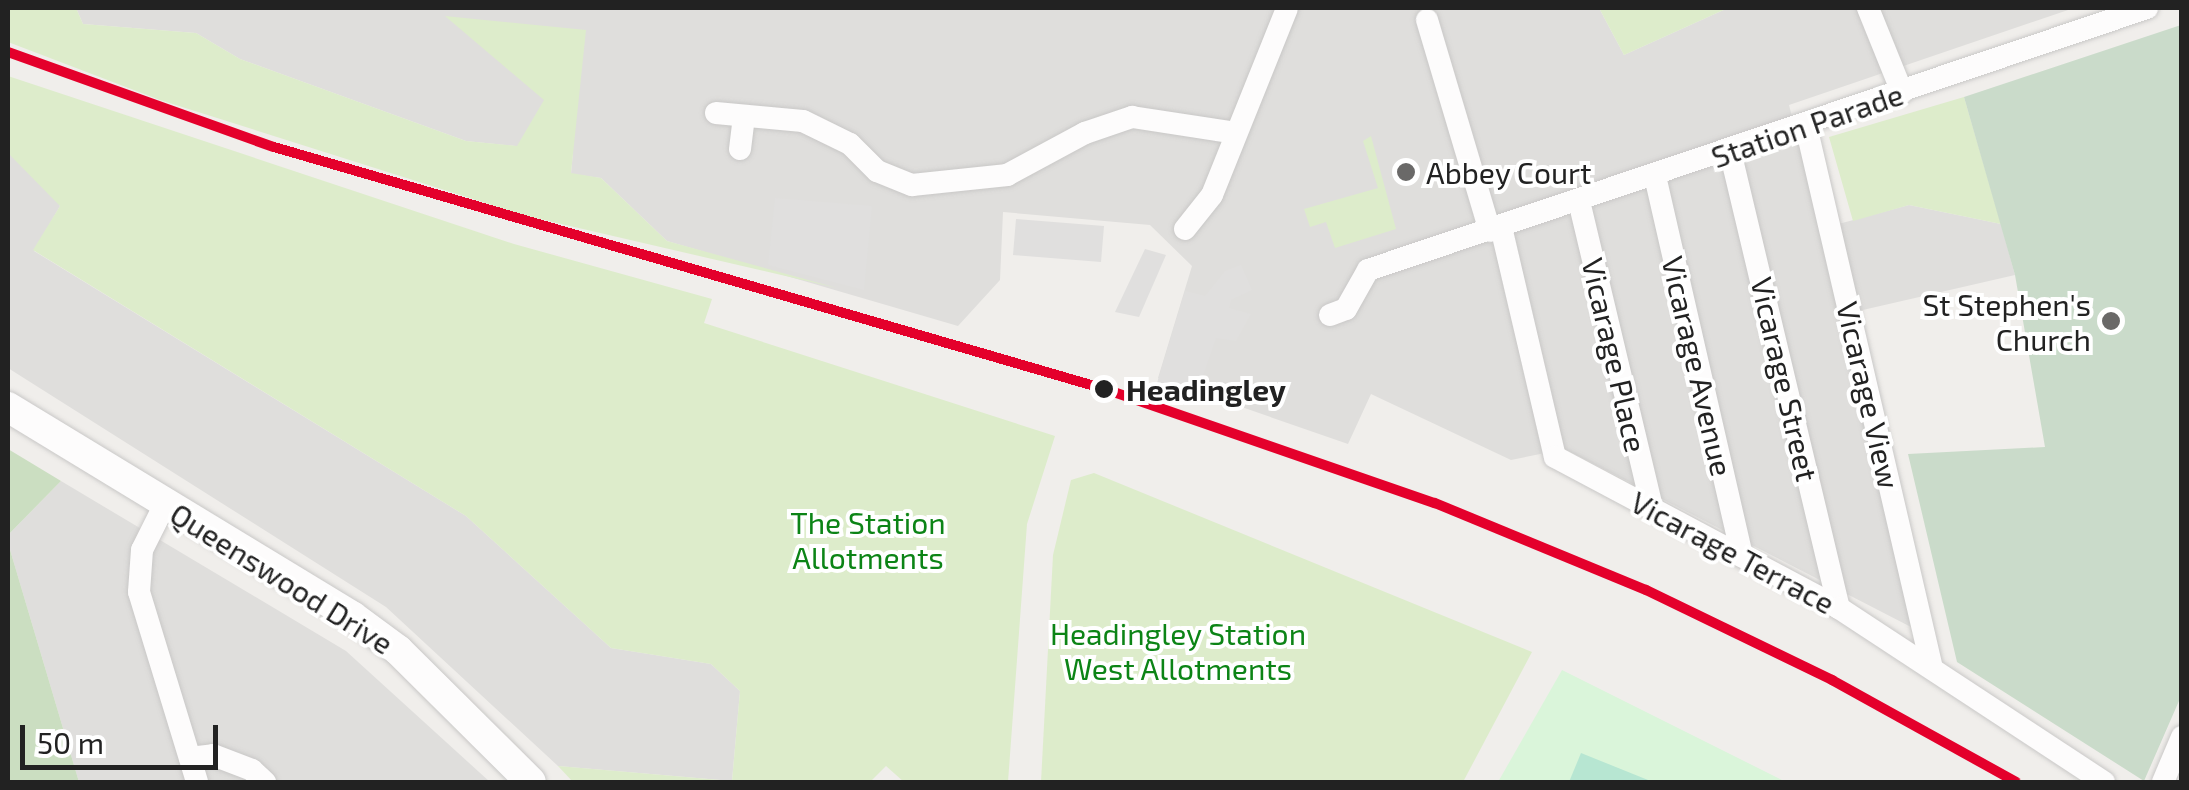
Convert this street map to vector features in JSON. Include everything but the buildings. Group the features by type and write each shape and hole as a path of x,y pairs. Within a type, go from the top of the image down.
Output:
{"street":[{"path":"1184,229 1212,195 1287,8"},
{"name":"Station Parade","path":"1330,315 1346,309 1368,270 1730,152 2147,8"},
{"path":"1876,10 1902,92"},
{"name":"Vicarage Terrace","path":"1427,20 1495,229 1555,456 1839,608 1931,664 2104,782"},
{"path":"716,113 803,122 850,144 876,171 912,185 1006,175 1085,132 1132,117 1236,134"},
{"path":"740,149 744,117"},
{"name":"Vicarage View","path":"1806,126 1931,664"},
{"name":"Vicarage Street","path":"1730,152 1839,608"},
{"name":"Vicarage Avenue","path":"1655,176 1742,556"},
{"name":"Vicarage Place","path":"1578,202 1652,508"},
{"name":"Queenswood Drive","path":"8,407 398,650 531,782"},
{"path":"165,504 142,550 139,592 197,782"},
{"path":"2163,782 2182,737"},
{"path":"190,758 213,754 252,770 265,782"}],"shaded area":[{"path":"76,8 1599,8 1624,55 1728,8 2074,8 1789,105 1820,229 1909,205 2001,224 2015,275 1841,315 1911,627 1565,449 1511,460 1371,394 1348,444 1158,378 1192,266 1150,225 1003,212 1000,280 958,326 667,241 601,178 571,174 573,152 466,141 240,59 196,33 83,24"},
{"path":"8,115 60,206 34,251 466,516 611,648 711,664 740,691 732,781 558,766 386,607 8,368"},
{"path":"775,198 872,206 864,290 768,265"},
{"path":"1016,219 1104,226 1101,262 1013,255"},
{"path":"1145,249 1166,255 1139,317 1115,312"},
{"path":"1241,265 1252,290 1231,300 1229,308 1251,314 1236,341 1216,338 1196,396 1157,383 1185,291 1205,296 1225,271"},
{"path":"61,481 346,651 490,782 79,782 8,543 8,535"}],"green space":[{"path":"8,8 76,8 83,24 196,33 240,59 466,141 517,146 544,100 445,16 586,30 571,173 601,178 667,241 837,288 527,216 160,100 8,42"},
{"path":"1599,8 1728,8 1624,55"},
{"path":"2181,25 2182,694 2144,781 1957,662 1908,454 2045,447 2015,275 1964,97"},
{"name":"The Station Allotments","path":"8,76 514,244 712,299 704,323 1055,436 1027,524 1008,782 904,782 886,766 870,782 573,782 558,766 732,781 740,691 711,664 611,648 466,516 33,250 60,206 8,153"},
{"path":"1964,97 2001,224 1909,205 1853,221 1829,137"},
{"path":"1371,136 1396,229 1335,248 1326,222 1310,227 1304,209 1378,188 1363,141"},
{"path":"8,449 61,481 8,535"},
{"name":"Headingley Station West Allotments","path":"1094,473 1532,652 1463,782 1041,782 1053,555 1071,480"},
{"path":"8,543 79,782 8,782"},
{"path":"1562,670 1786,782 1498,782"},
{"path":"1581,753 1653,782 1569,782"}],"transit line":[{"path":"8,52 274,147 1105,389 1435,503 1646,590 1832,680 2016,782"}],"place":[{"name":"Abbey Court","path":"1406,172"},
{"name":"St Stephen's Church","path":"2111,321"},
{"name":"Headingley","path":"1104,389"}]}
